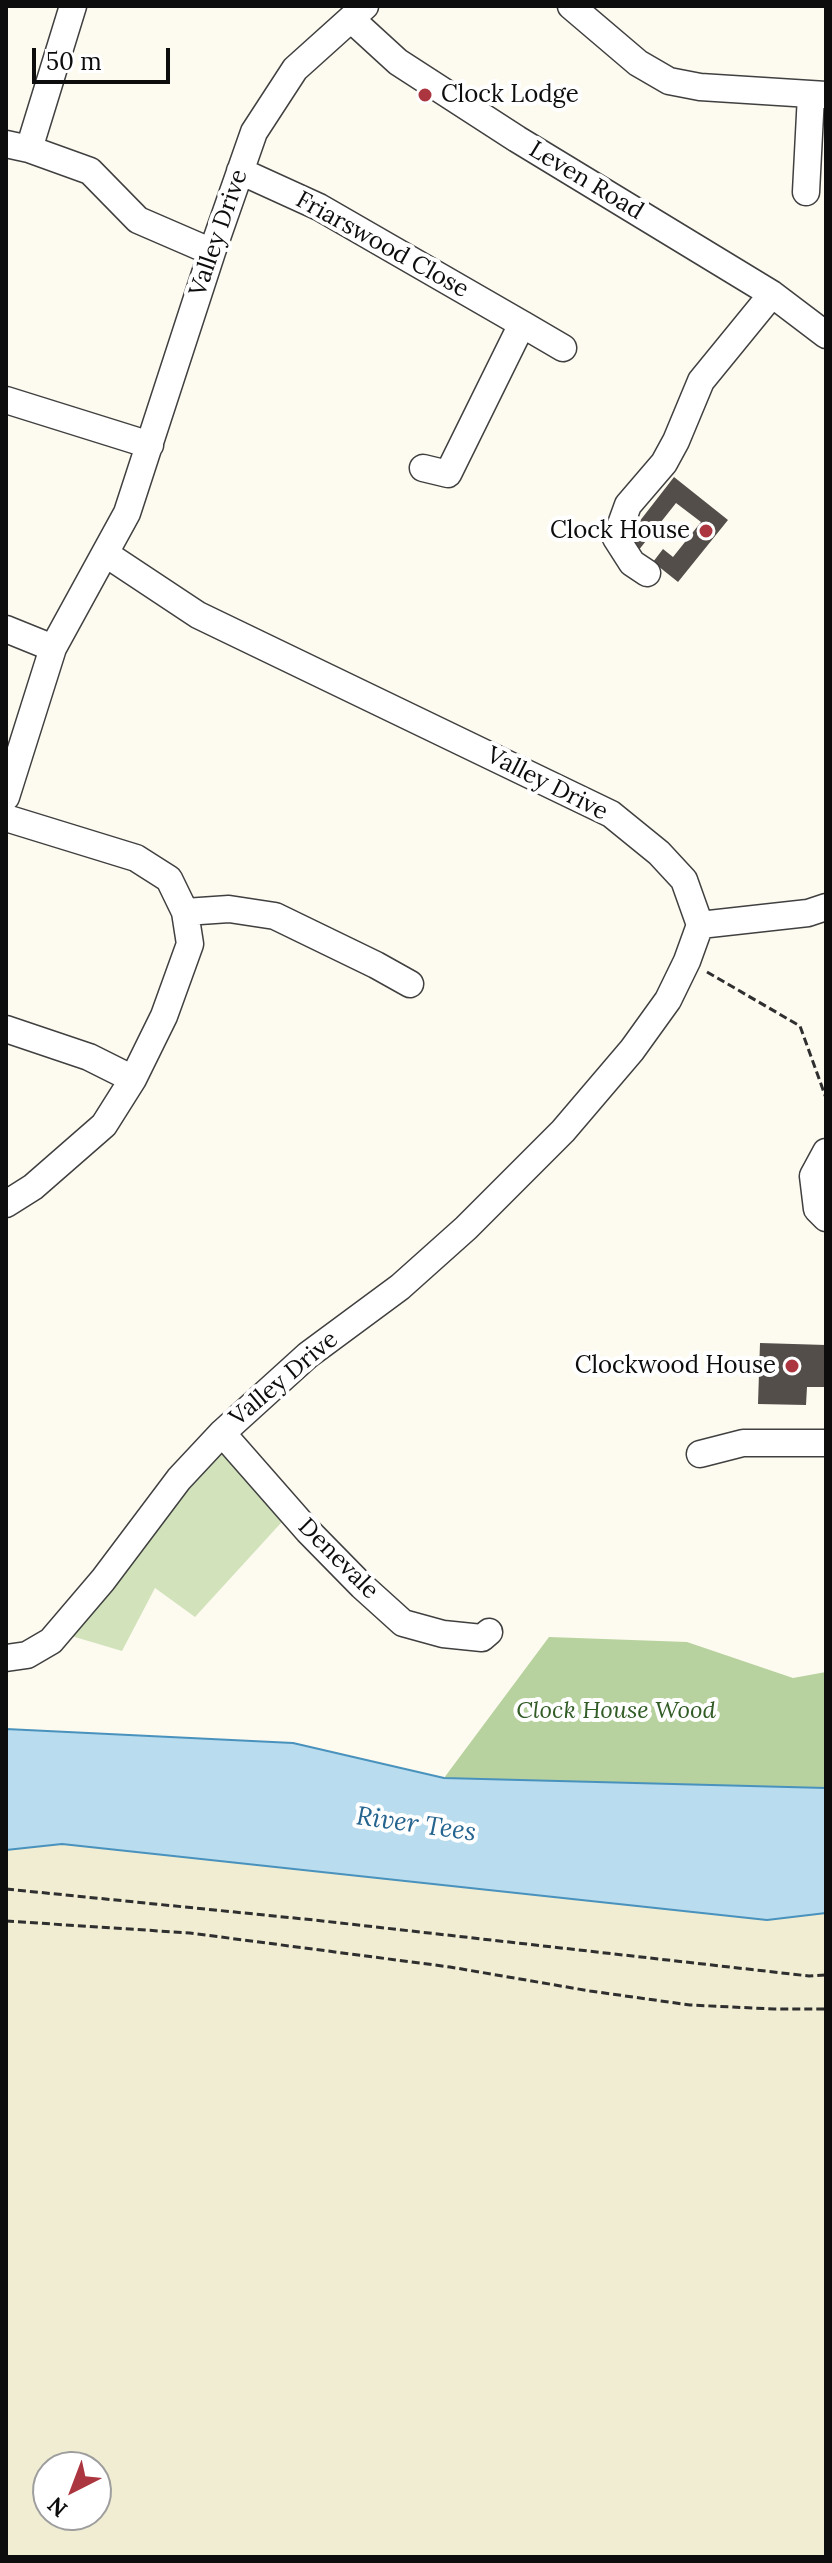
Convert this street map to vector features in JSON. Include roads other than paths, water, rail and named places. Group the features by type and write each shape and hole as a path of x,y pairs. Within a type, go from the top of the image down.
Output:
{"street":[{"path":"73,6 18,146 90,171 138,220 212,252"},
{"path":"571,6 638,63 669,81 700,87 819,95 818,154 806,192"},
{"name":"Valley Drive","path":"6,1658 27,1655 51,1641 103,1580 179,1479 222,1433 308,1355 400,1287 466,1228 563,1131 632,1050 668,1000 700,925 684,880 659,853 611,814 198,615 106,554 127,513 254,132 295,69 358,12"},
{"name":"Leven Road","path":"358,12 398,62 517,139 772,294 826,335"},
{"name":"Friarswood Close","path":"240,171 319,207 563,348"},
{"path":"647,573 632,563 616,538 628,505 664,463 701,381 772,294"},
{"path":"423,468 448,474 522,324"},
{"path":"6,400 150,445"},
{"path":"6,797 53,648 106,554"},
{"path":"6,629 53,648"},
{"path":"6,818 136,858 169,879 185,912 190,944 164,1016 133,1079 104,1125 33,1187 6,1204"},
{"path":"700,925 808,913 826,907"},
{"path":"185,912 229,909 275,916 382,954 410,984"},
{"path":"6,1029 89,1057 133,1079"},
{"path":"826,1152 813,1176 817,1209 826,1218"},
{"name":"Denevale","path":"222,1433 308,1531 403,1623 443,1634 485,1630"},
{"path":"708,1458 743,1443 826,1443"}],"water":[{"name":"River Tees","path":"6,1729 293,1743 444,1778 826,1788 826,1913 767,1920 62,1844 6,1850"}],"place":[{"name":"Clock Lodge","path":"425,95"},
{"name":"Clock House","path":"706,531"},
{"name":"Clockwood House","path":"792,1366"}],"park label":[{"name":"Clock House Wood","path":"616,1711"}]}
